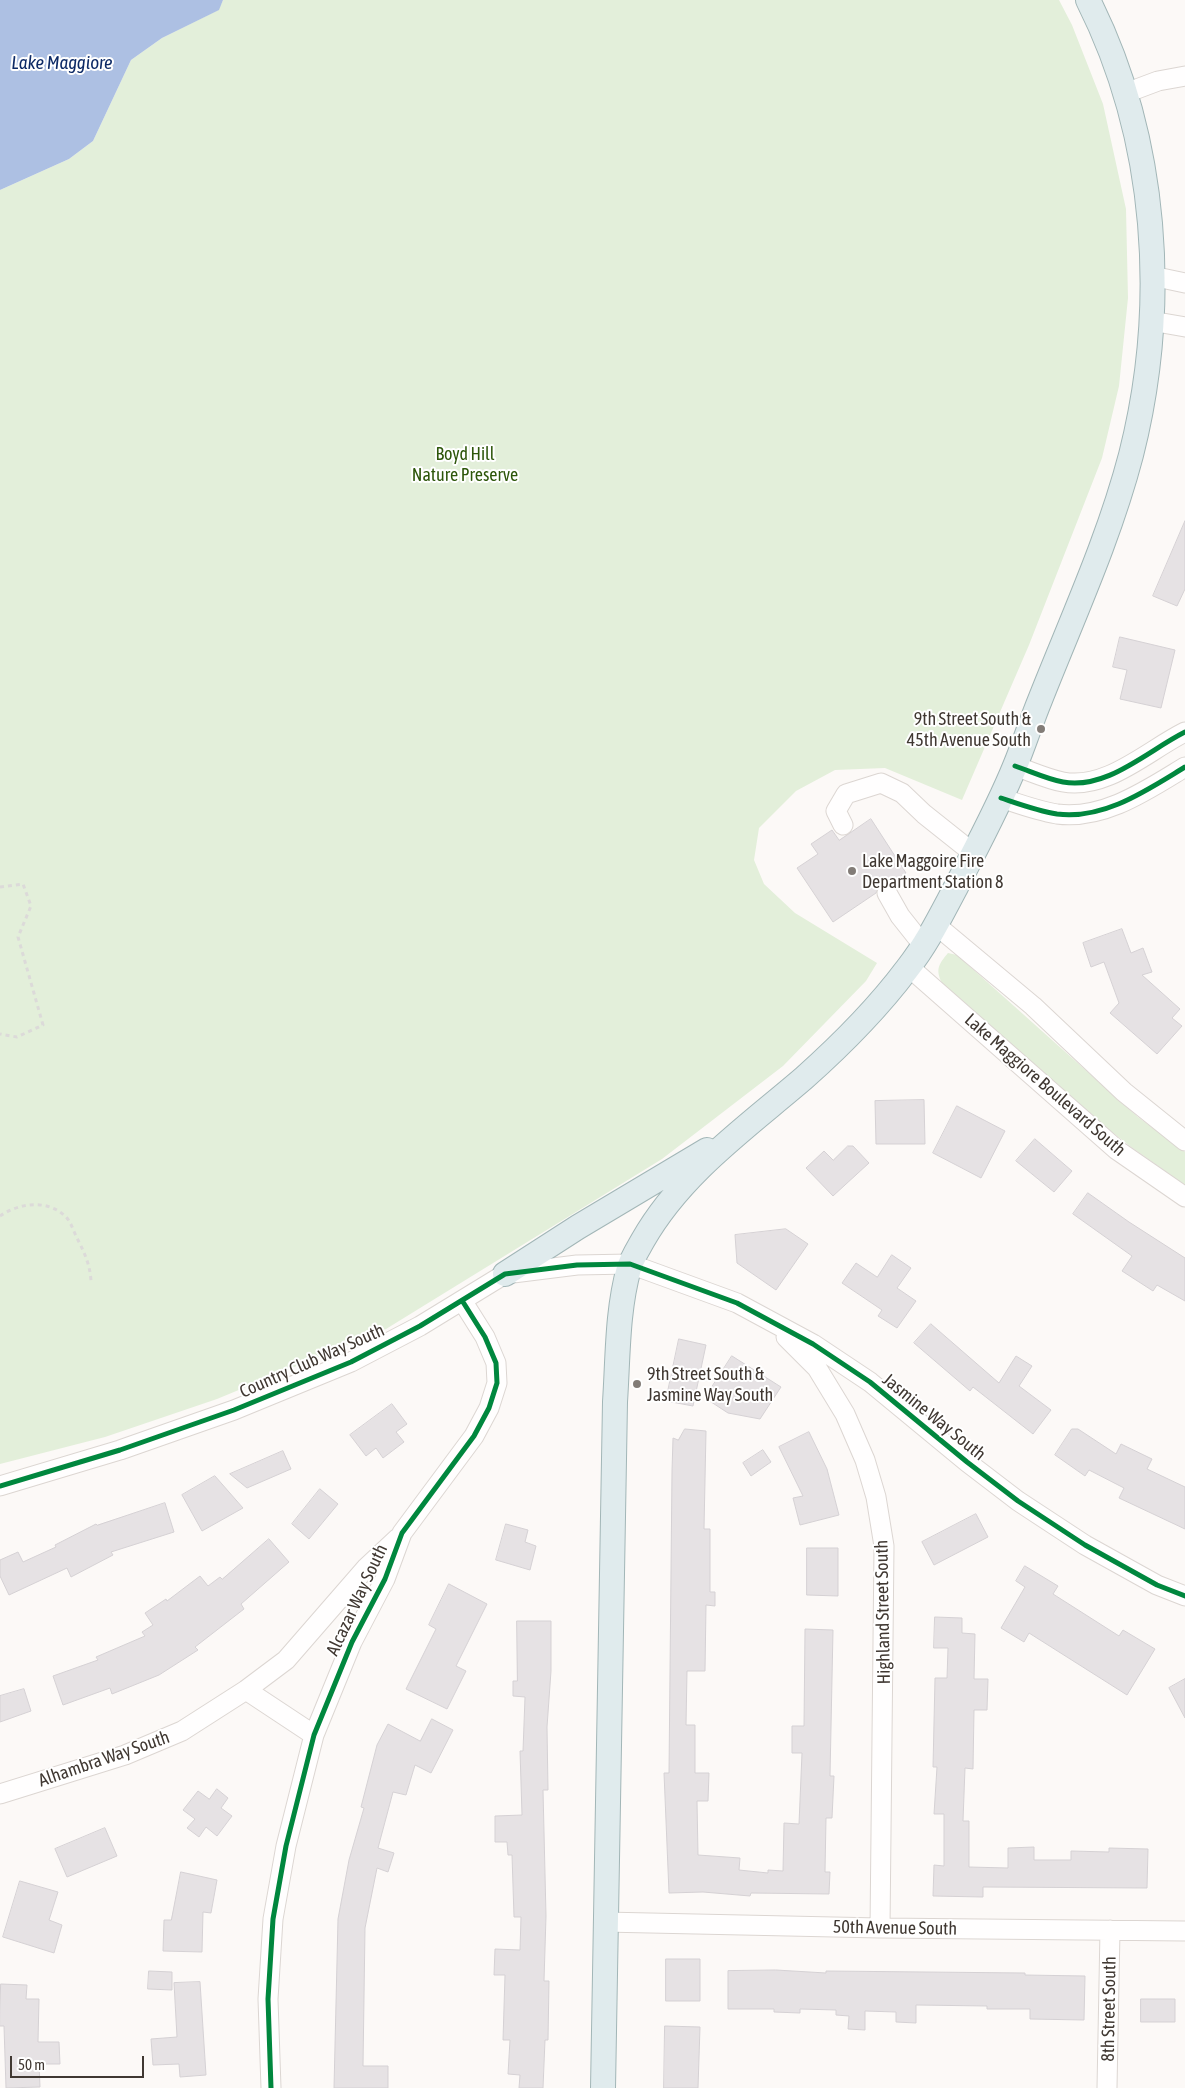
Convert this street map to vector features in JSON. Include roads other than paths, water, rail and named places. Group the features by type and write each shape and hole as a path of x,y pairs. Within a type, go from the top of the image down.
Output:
{"main road":[{"path":"603,2088 604,1922 615,1402 620,1310 630,1264 652,1224 680,1188 743,1129 845,1040 909,967 936,925 1001,798 1106,532 1130,458 1144,398 1151,347 1151,226 1142,165 1126,93 1099,22 1088,0"},
{"path":"505,1274 578,1227 743,1129"}],"street":[{"path":"1126,93 1158,81 1185,76"},
{"path":"1152,276 1185,283"},
{"path":"1151,321 1185,327"},
{"path":"1015,766 1063,782 1090,783 1184,736"},
{"path":"1001,798 1058,814 1082,814 1107,809 1143,792 1185,767"},
{"path":"843,825 836,811 846,794 881,783 902,793 924,814 973,853"},
{"path":"887,893 900,916 923,945"},
{"path":"936,925 1033,1006 1124,1092 1185,1141"},
{"name":"Lake Maggiore Boulevard South","path":"909,967 1117,1150 1185,1197"},
{"name":"Country Club Way South","path":"0,1486 120,1450 234,1410 351,1362 463,1302 505,1274 576,1265 630,1264"},
{"name":"Jasmine Way South","path":"630,1264 737,1303 777,1327 813,1344 870,1382 974,1468 1018,1501 1085,1545 1157,1585 1185,1596"},
{"name":"Alcazar Way South","path":"271,2088 268,1999 274,1919 286,1846 314,1735 352,1642 385,1579 402,1533 474,1436 489,1408 497,1383 496,1364 486,1337 463,1302"},
{"name":"Highland Street South","path":"777,1327 817,1368 845,1414 865,1460 878,1507 884,1546 886,1608 880,1928"},
{"name":"Alhambra Way South","path":"0,1794 133,1752 182,1731 246,1690 286,1660 366,1568 402,1533"},
{"path":"246,1690 314,1735"},
{"name":"50th Avenue South","path":"604,1922 880,1928 1185,1931"},
{"name":"8th Street South","path":"1107,2088 1110,1930"}],"water":[{"name":"Lake Maggiore","path":"0,0 223,0 219,10 162,38 131,60 93,141 69,159 0,190"}],"place":[{"name":"9th Street South & 45th Avenue South","path":"1041,729"},
{"name":"Lake Maggoire Fire Department Station 8","path":"852,871"},
{"name":"9th Street South & Jasmine Way South","path":"637,1384"}],"park label":[{"name":"Boyd Hill Nature Preserve","path":"465,464"}]}
